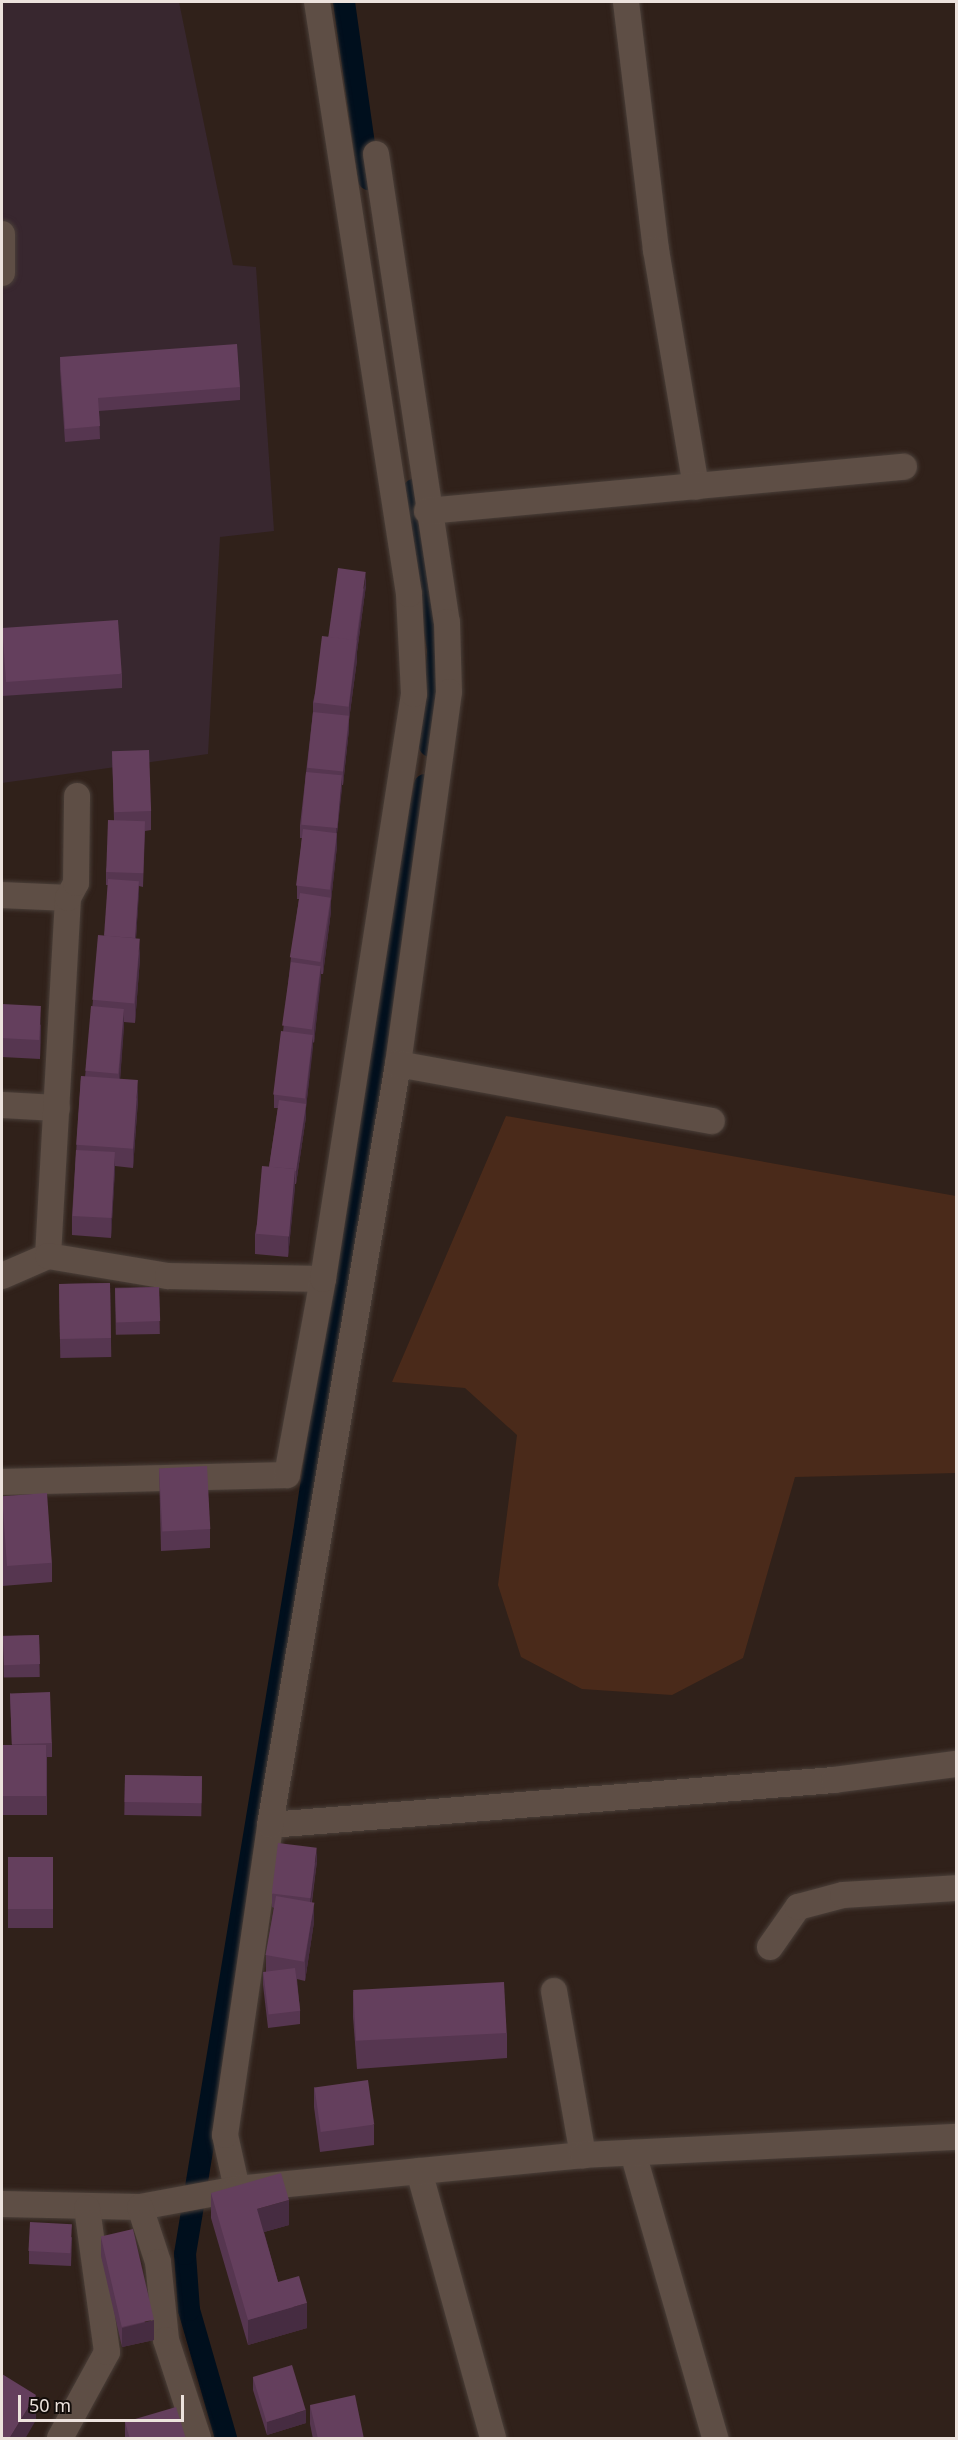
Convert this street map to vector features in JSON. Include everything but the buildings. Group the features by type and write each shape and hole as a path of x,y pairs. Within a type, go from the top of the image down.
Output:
{"street":[{"path":"2,1482 287,1475 323,1279 414,694 409,594 316,2"},
{"path":"626,2 656,250 696,487"},
{"path":"237,2189 225,2135 270,1825 398,1064 449,692 447,622 427,511 376,154"},
{"path":"2,234 2,273"},
{"path":"427,511 904,467"},
{"path":"48,1256 68,898 76,883 77,796"},
{"path":"2,895 68,898"},
{"path":"398,1064 712,1121"},
{"path":"2,1105 57,1108"},
{"path":"2,1276 48,1256 168,1276 323,1279"},
{"path":"270,1825 834,1780 957,1764"},
{"path":"770,1947 798,1907 843,1895 957,1888"},
{"path":"554,1991 583,2154"},
{"path":"2,2204 87,2208 143,2204 237,2189 583,2154 957,2137"},
{"path":"633,2152 716,2439"},
{"path":"419,2171 493,2439"},
{"path":"143,2204 158,2262 166,2340 198,2439"},
{"path":"60,2439 106,2352 87,2208"}],"shaded area":[{"path":"2,2 179,2 233,265 256,267 274,531 220,537 208,754 2,783"},
{"path":"506,1116 956,1196 956,1473 795,1477 743,1658 672,1695 582,1689 521,1657 498,1585 517,1435 465,1388 392,1382"}],"waterway":[{"path":"344,2 369,179"},
{"path":"414,490 438,651 430,746"},
{"path":"226,2438 189,2310 185,2254 304,1533 382,1008 425,785"}]}
